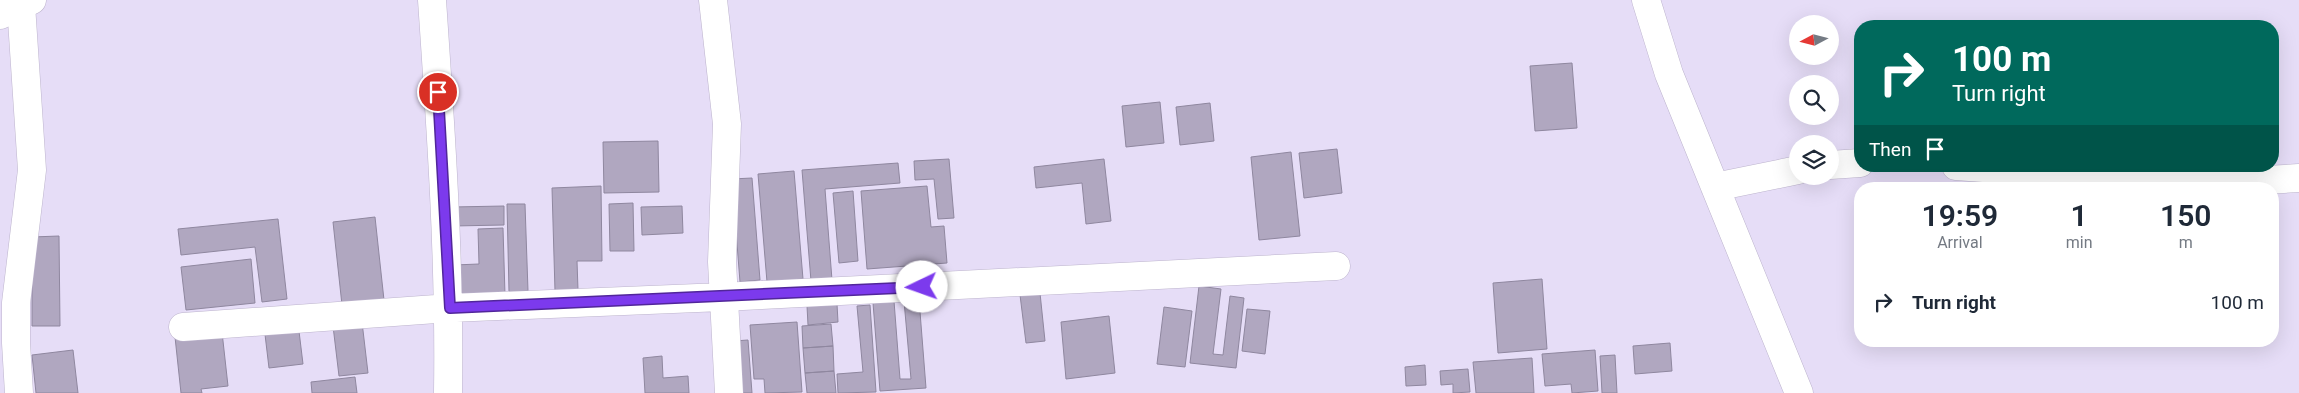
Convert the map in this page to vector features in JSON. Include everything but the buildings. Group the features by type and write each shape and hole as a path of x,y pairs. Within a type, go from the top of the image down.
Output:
{"street":[{"path":"432,0 450,308 448,393"},
{"path":"713,0 726,124 722,297 729,393"},
{"path":"1646,0 1669,74 1799,393"},
{"path":"18,7 32,170 16,303 19,393"},
{"path":"1839,164 1854,163"},
{"path":"1715,187 1789,172"},
{"path":"2037,172 2171,182"},
{"path":"2232,182 2299,178"},
{"path":"182,327 450,308 722,297 1336,266"}],"route":[{"path":"438,92 450,308 922,287"}]}
